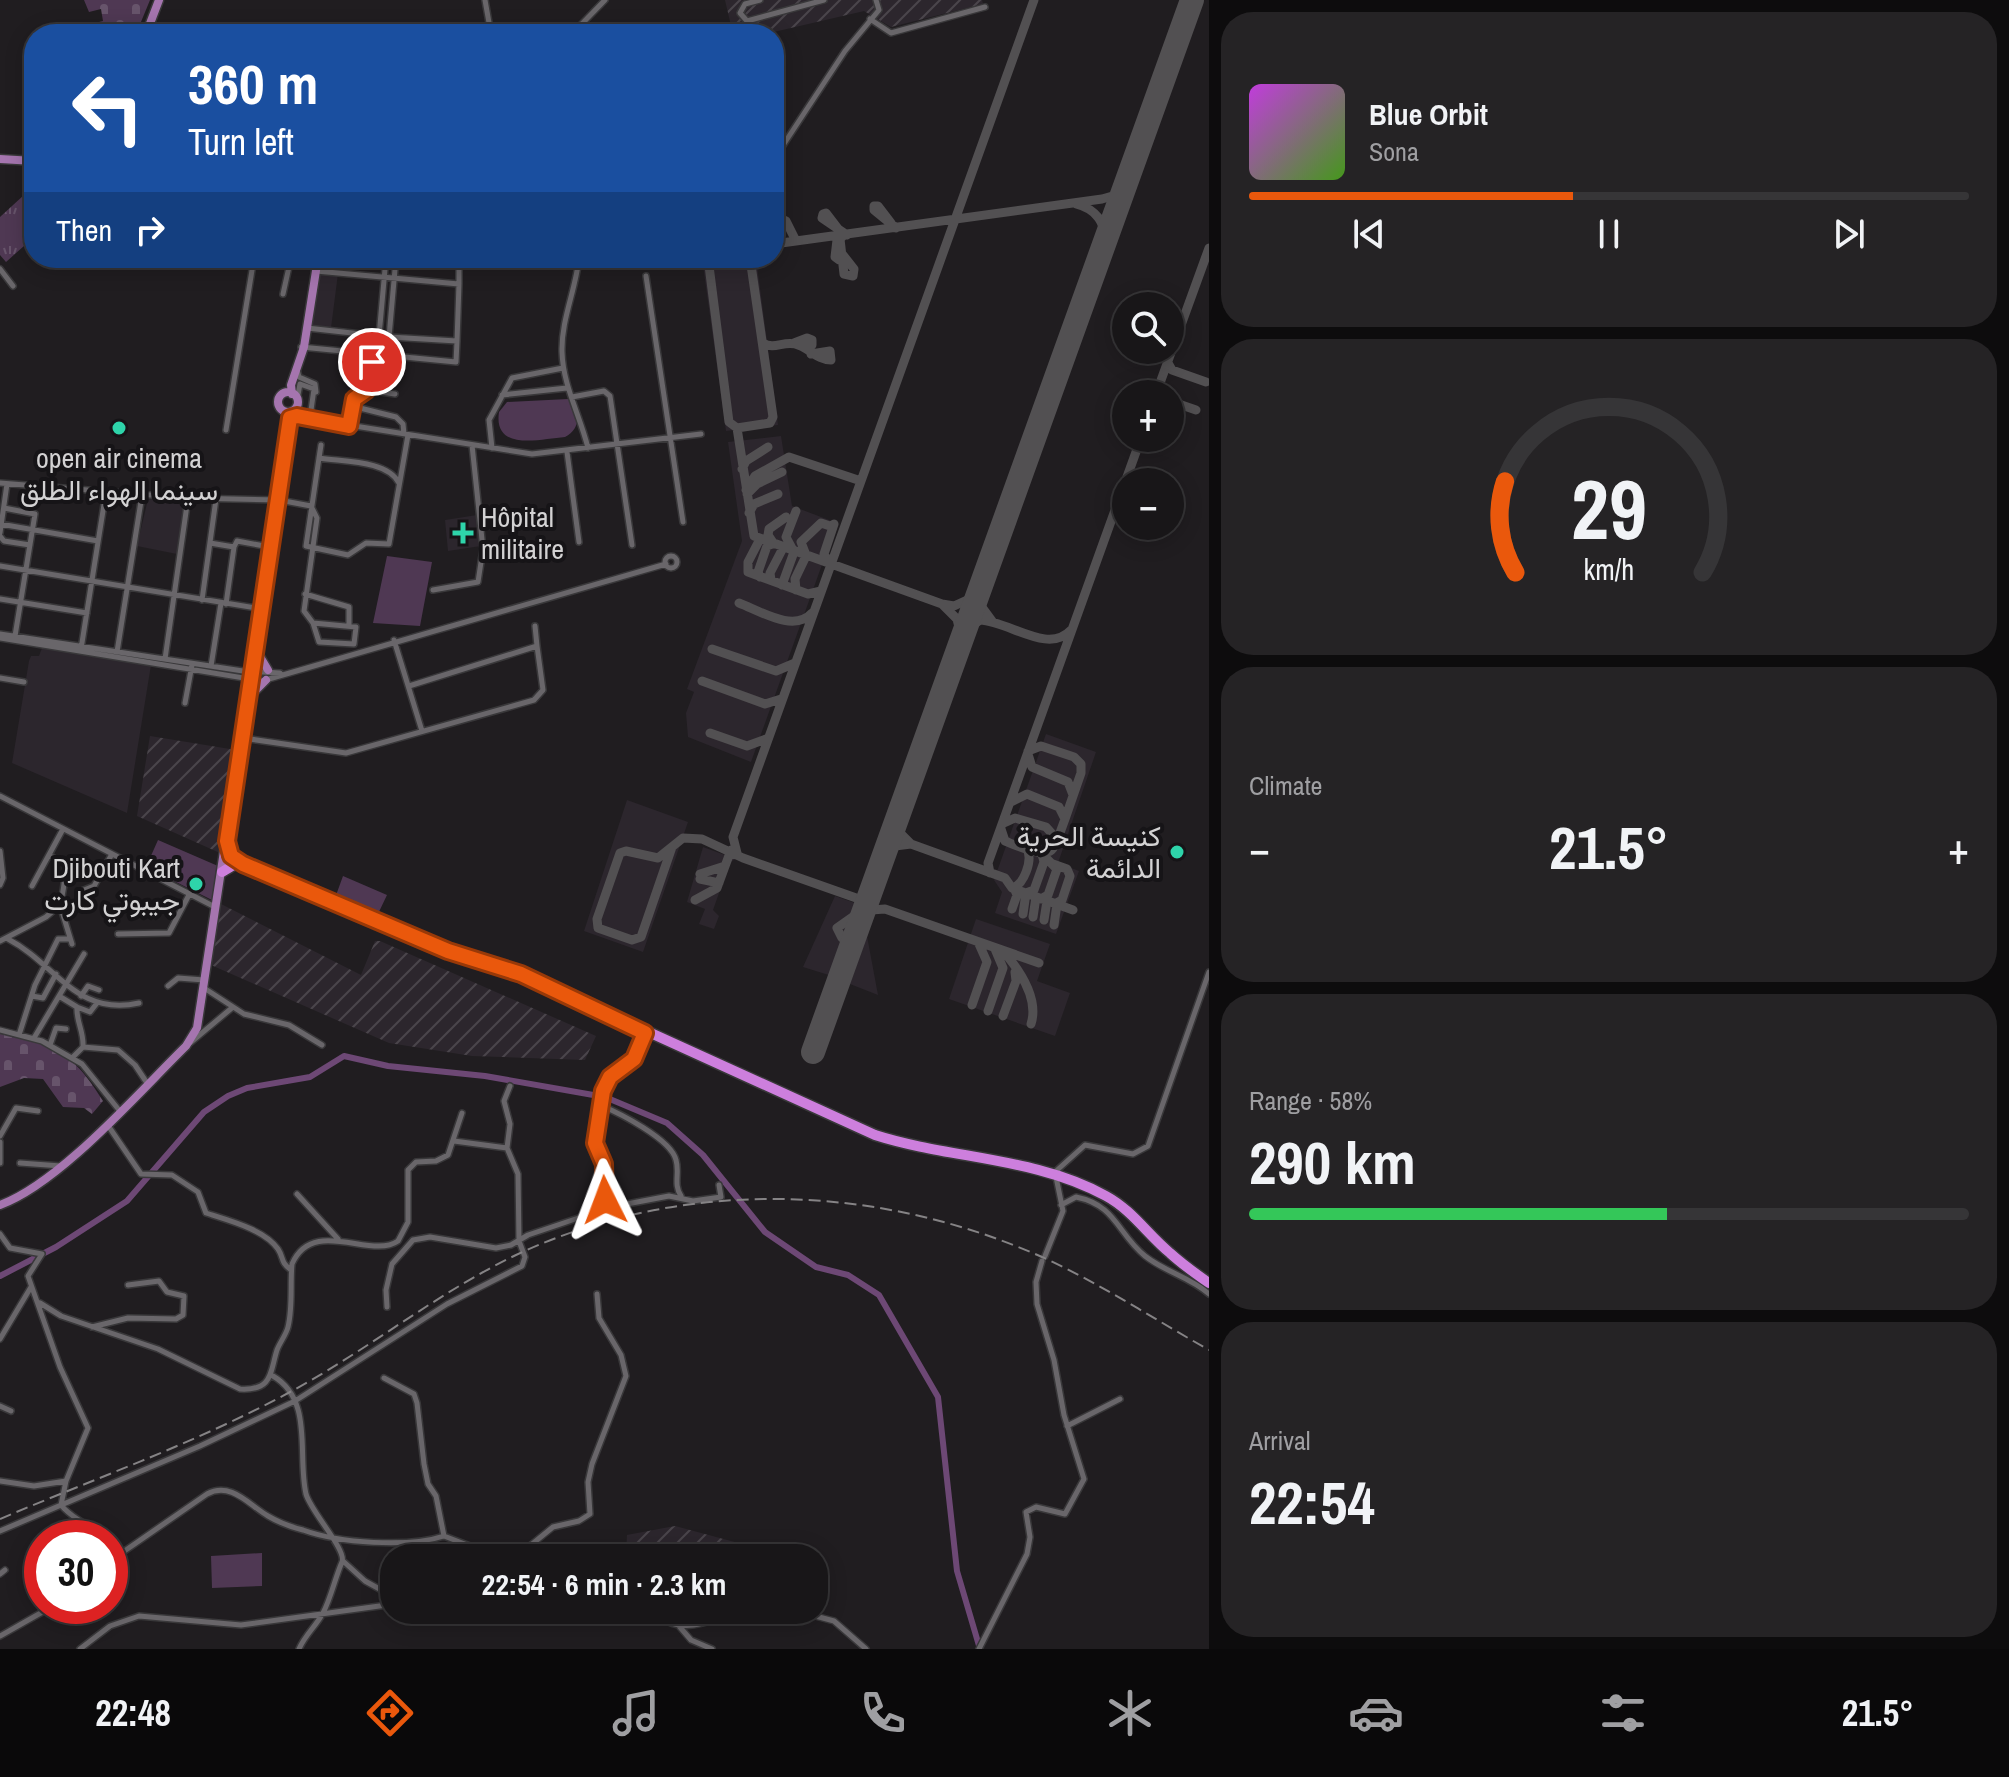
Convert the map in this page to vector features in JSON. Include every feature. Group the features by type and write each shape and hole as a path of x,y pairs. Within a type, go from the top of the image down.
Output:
{"highway":[{"path":"227,841 239,862"},
{"path":"223,864 239,862"},
{"path":"223,864 239,862 448,951 521,974 875,1135 914,1147 1053,1176 1097,1191 1121,1205 1169,1253 1209,1283"}],"main road":[{"path":"147,24 156,0"},
{"path":"0,159 24,160"},
{"path":"292,406 291,385 306,328 316,268"},
{"path":"0,1205 37,1189 186,1046 197,1028 302,345"},
{"path":"286,445 285,421 278,401 292,406"},
{"path":"281,409 292,406"},
{"path":"249,697 267,675 256,650"}],"street":[{"path":"485,0 489,24"},
{"path":"582,24 605,0"},
{"path":"760,0 745,4 740,13 742,18 747,21 820,0"},
{"path":"784,144 879,10 877,0"},
{"path":"870,19 891,33 985,7"},
{"path":"226,430 252,268"},
{"path":"283,294 289,268"},
{"path":"379,336 385,268"},
{"path":"389,337 395,268"},
{"path":"302,345 456,362 459,268"},
{"path":"577,268 564,328 563,368 588,448"},
{"path":"0,269 13,286"},
{"path":"315,271 459,284"},
{"path":"646,276 683,522"},
{"path":"306,328 457,341"},
{"path":"343,357 372,362 367,390"},
{"path":"297,368 300,378 316,386 314,420"},
{"path":"492,448 488,425 502,395 516,375 563,368"},
{"path":"314,420 310,417 314,389 300,384 292,406 314,420 532,454 701,434"},
{"path":"502,395 567,388"},
{"path":"349,426 356,395 367,390 395,394"},
{"path":"572,397 604,391 610,396 632,545"},
{"path":"313,548 348,555 366,543 389,544 406,434 403,424 396,417 352,406"},
{"path":"313,623 356,627 354,644 319,642 313,623 304,611 317,518 311,506 321,445"},
{"path":"433,590 478,582 483,549 472,445"},
{"path":"567,452 579,542"},
{"path":"319,458 384,468 395,474 399,483"},
{"path":"30,545 4,541 0,535 4,484 188,498 279,500 311,506"},
{"path":"81,649 106,492"},
{"path":"117,655 142,495"},
{"path":"164,662 188,498"},
{"path":"202,600 216,499"},
{"path":"4,508 34,513 15,636"},
{"path":"1,524 98,541"},
{"path":"211,666 237,541 271,548"},
{"path":"210,543 234,547"},
{"path":"192,665 252,675 281,674 666,561"},
{"path":"0,566 262,609"},
{"path":"305,594 349,607 349,626"},
{"path":"0,599 87,613"},
{"path":"243,738 346,753 538,698 543,690 535,626"},
{"path":"0,636 267,675"},
{"path":"0,636 81,649"},
{"path":"394,640 422,731"},
{"path":"409,686 537,646"},
{"path":"185,703 192,665"},
{"path":"0,680 24,682"},
{"path":"0,796 216,907"},
{"path":"32,886 63,829"},
{"path":"0,851 3,878 0,885"},
{"path":"79,892 94,886 112,854"},
{"path":"0,941 46,917 60,905 65,871 60,861 49,855"},
{"path":"118,934 169,933 190,893"},
{"path":"19,1035 32,996 58,939 71,942 65,910 60,905"},
{"path":"8,939 30,951 45,968 81,996 114,1007 139,1003"},
{"path":"34,1038 84,954"},
{"path":"979,1649 1027,1554 1030,1537 1024,1521 1026,1512 1036,1507 1065,1514 1083,1483 1083,1473 1067,1426 1054,1360 1037,1304 1036,1282 1062,1218 1053,1176 1085,1145 1133,1154 1148,1146 1209,972"},
{"path":"32,996 43,998 56,974"},
{"path":"168,986 178,978 204,984 244,1014 289,1025 322,1045"},
{"path":"81,996 88,986 99,990"},
{"path":"59,996 90,1012 97,1003"},
{"path":"72,1058 83,1047 82,1025 76,1017 77,1007"},
{"path":"186,1046 233,1007"},
{"path":"50,1045 56,1028 66,1029"},
{"path":"0,1030 34,1038 72,1058 86,1068 119,1110"},
{"path":"606,1209 604,1164 595,1143 600,1105 605,1084 634,1059 645,1033"},
{"path":"83,1047 118,1050 135,1065 147,1083"},
{"path":"0,1531 295,1401 447,1304 522,1266 525,1257 519,1241 519,1183 507,1148 510,1124 504,1101 510,1086"},
{"path":"600,1105 633,1121 671,1150 676,1160 677,1189 685,1200"},
{"path":"0,1136 16,1108 38,1111"},
{"path":"273,1376 277,1349 288,1326 294,1260 304,1249 339,1239 388,1246 405,1233 409,1212 408,1170 416,1162 443,1159 454,1141 462,1113"},
{"path":"107,1123 141,1174 172,1175 198,1192 204,1211 259,1235 278,1250 280,1262 292,1270"},
{"path":"454,1141 507,1148"},
{"path":"0,1142 0,1163"},
{"path":"20,1163 62,1166"},
{"path":"580,1219 604,1181"},
{"path":"405,1233 413,1240 444,1238 496,1248 606,1209 656,1198 685,1200 721,1197 719,1185"},
{"path":"297,1194 339,1239"},
{"path":"1061,1205 1076,1197 1097,1203 1111,1213 1143,1254 1209,1294"},
{"path":"0,1234 10,1248 42,1254 28,1273 31,1286 40,1303 60,1367 88,1428 66,1481 61,1505"},
{"path":"387,1307 386,1290 392,1264 413,1240"},
{"path":"91,1327 128,1318 176,1319 183,1315 184,1296 167,1292 159,1281 128,1285"},
{"path":"0,1339 31,1286"},
{"path":"532,1544 553,1527 579,1521 590,1514 588,1482 592,1464 626,1376 621,1355 599,1318 597,1294"},
{"path":"40,1303 91,1327 145,1344 240,1389 254,1387 273,1376"},
{"path":"273,1376 286,1384 295,1401 303,1441 308,1500 341,1549 343,1561 324,1612 299,1649"},
{"path":"384,1378 416,1399 423,1427 424,1464 444,1536"},
{"path":"1067,1426 1120,1399"},
{"path":"0,1406 11,1411"},
{"path":"0,1481 34,1486 66,1481"},
{"path":"128,1547 207,1494 221,1489 245,1499 267,1515 333,1539 397,1544 429,1542 444,1536 465,1544"},
{"path":"61,1505 75,1520"},
{"path":"343,1561 365,1581 380,1589"},
{"path":"80,1649 110,1626 139,1616 241,1625 380,1606"},
{"path":"828,1619 834,1621 866,1649"},
{"path":"0,1636 24,1622"},
{"path":"672,1624 703,1624"},
{"path":"679,1626 691,1640 712,1649"}],"shaded area":[{"path":"725,0 982,0 983,4 891,27 864,11 784,30 784,24 731,24"},
{"path":"322,268 339,268 331,328 310,326"},
{"path":"703,268 757,268 778,425 726,431"},
{"path":"781,436 792,506 837,523 751,762 688,737 686,713 694,692 687,689 742,541 728,442"},
{"path":"148,499 185,502 177,554 137,546"},
{"name":"Hôpital militaire","path":"477,515 481,546 448,551 445,520"},
{"path":"42,648 151,665 127,813 12,763 29,661 31,656 39,656"},
{"path":"1046,734 1096,752 1058,863 1079,871 1056,934 995,913 1002,892 994,880"},
{"path":"150,736 236,750 220,853 137,816"},
{"path":"627,800 688,822 643,952 584,931"},
{"path":"703,847 736,859 730,862 713,910 719,916 714,929 699,924 705,909 687,902"},
{"path":"835,896 858,904 832,976 803,967"},
{"path":"221,904 361,975 375,941 380,941 596,1036 585,1060 472,1056 389,1043 211,965"},
{"path":"976,919 1050,944 1037,981 1070,993 1055,1036 949,999"},
{"path":"867,936 878,995 850,984"},
{"path":"675,1526 742,1544 627,1544 627,1535"}],"green space":[{"path":"84,0 150,0 140,24 91,24 103,21 101,9 89,12"},
{"path":"24,195 24,246 6,262 0,255 0,217"},
{"path":"568,399 577,413 577,424 565,437 520,440 503,433 499,425 499,412 507,402"},
{"path":"387,556 432,562 420,626 373,623"},
{"name":"Djibouti Kart جيبوتي كارت","path":"158,840 218,866 212,900 146,867"},
{"path":"343,876 387,895 377,916 335,898"},
{"path":"0,1033 49,1047 72,1061 103,1101 92,1114 84,1108 63,1107 43,1079 24,1078 0,1087"},
{"path":"262,1553 262,1586 212,1588 211,1556"}],"waterway":[{"path":"0,1276 56,1247 127,1201 204,1112 228,1096 247,1088 310,1077 344,1056 388,1066 485,1076 599,1096"},
{"path":"605,1097 667,1123 703,1155 765,1232 816,1267 848,1275 879,1295 938,1397 957,1571 980,1649"}],"taxiway":[{"path":"737,853 733,837 1034,0"},
{"path":"784,243 1102,199 1116,195 1127,182"},
{"path":"1076,204 1089,209 1099,218 1104,230 1104,244"},
{"path":"891,223 878,206 874,206 874,210 896,228"},
{"path":"839,230 826,213 823,214 822,218 847,235"},
{"path":"784,220 796,241"},
{"path":"842,235 837,240 835,257 839,260 843,255 854,269 853,276 844,274 840,239 844,235"},
{"path":"1161,380 1209,248"},
{"path":"709,268 729,422 737,428 770,423 773,417 751,268"},
{"path":"807,338 812,340 812,345 794,343 807,338"},
{"path":"763,343 771,346 795,344 804,348 813,353 817,356 821,358 831,360 830,351 811,354"},
{"path":"1169,364 1172,370 1206,382"},
{"path":"1184,406 1196,410"},
{"path":"737,428 754,536 942,604"},
{"path":"742,469 746,461 768,447"},
{"path":"990,873 988,863 1136,452"},
{"path":"746,490 755,476 789,457 861,481"},
{"path":"747,494 757,484 782,472"},
{"path":"749,513 754,504 778,494"},
{"path":"782,585 794,552 786,537 796,511"},
{"path":"774,544 768,535 769,529 786,517"},
{"path":"806,555 801,542 821,523 833,527"},
{"path":"830,565 824,554 834,524"},
{"path":"760,539 748,562 748,572 808,594 821,591"},
{"path":"760,577 758,572 767,546 772,544"},
{"path":"771,580 770,573 783,548"},
{"path":"796,590 795,579 806,556"},
{"path":"980,593 981,606 992,621"},
{"path":"962,640 957,619 942,604 954,606 978,595"},
{"path":"739,603 787,621 805,619 812,613"},
{"path":"964,632 980,620 1040,638 1062,637 1071,630"},
{"path":"712,649 776,671 795,663"},
{"path":"702,681 765,704 781,699"},
{"path":"710,733 747,746 766,739"},
{"path":"1028,751 1041,746 1074,757 1081,764 1081,773 1065,819"},
{"path":"1028,754 1032,767 1068,782 1073,795"},
{"path":"1011,802 1027,794 1059,807 1065,819 1057,841"},
{"path":"897,818 899,832 911,844"},
{"path":"1001,829 1005,841 1028,850 1044,853 1054,846 1055,837 1046,827 1015,818 1004,823"},
{"path":"672,847 641,937 632,940 598,928 597,919 620,853 626,851 658,858 683,838 702,839 743,858 859,899 869,895"},
{"path":"884,854 895,846 911,844 1005,878 1012,888 1073,910"},
{"path":"1012,888 1026,872 1029,859 1027,849"},
{"path":"695,900 717,888 731,850"},
{"path":"1023,914 1026,893 1034,890 1044,862 1042,854"},
{"path":"1041,899 1048,895 1057,869 1043,855"},
{"path":"1053,864 1067,869 1070,876 1062,900 1055,904"},
{"path":"700,874 725,866"},
{"path":"700,879 719,883"},
{"path":"1012,909 1017,895 1015,890"},
{"path":"1033,917 1036,897"},
{"path":"1044,920 1047,901"},
{"path":"1054,925 1057,904"},
{"path":"854,938 842,938 837,928 864,909"},
{"path":"862,916 871,910 885,909 1039,963"},
{"path":"972,1005 987,962 979,944"},
{"path":"988,1011 1003,968 995,949"},
{"path":"1004,952 1017,968 1030,996 1033,1005 1031,1024"},
{"path":"1003,1016 1016,981 1015,972"}],"runway":[{"path":"813,1052 1192,0"}],"railway":[{"path":"0,1519 255,1410 319,1376 458,1287 516,1255 579,1230 645,1212 712,1202 779,1199 846,1203 913,1214 979,1232 1063,1267 1209,1350"}],"place":[{"name":"open air cinema سينما الهواء الطلق","path":"119,428"},
{"name":"Hôpital militaire","path":"463,533"},
{"name":"كنيسة الحرية الدائمة","path":"1177,852"},
{"name":"Djibouti Kart جيبوتي كارت","path":"196,884"}],"route":[{"path":"372,362 367,390 354,399 349,426 297,416 290,418 227,841 229,851 234,859 243,864 448,951 521,974 645,1033 634,1059 610,1077 603,1091 595,1143 604,1164 605,1200"}]}
